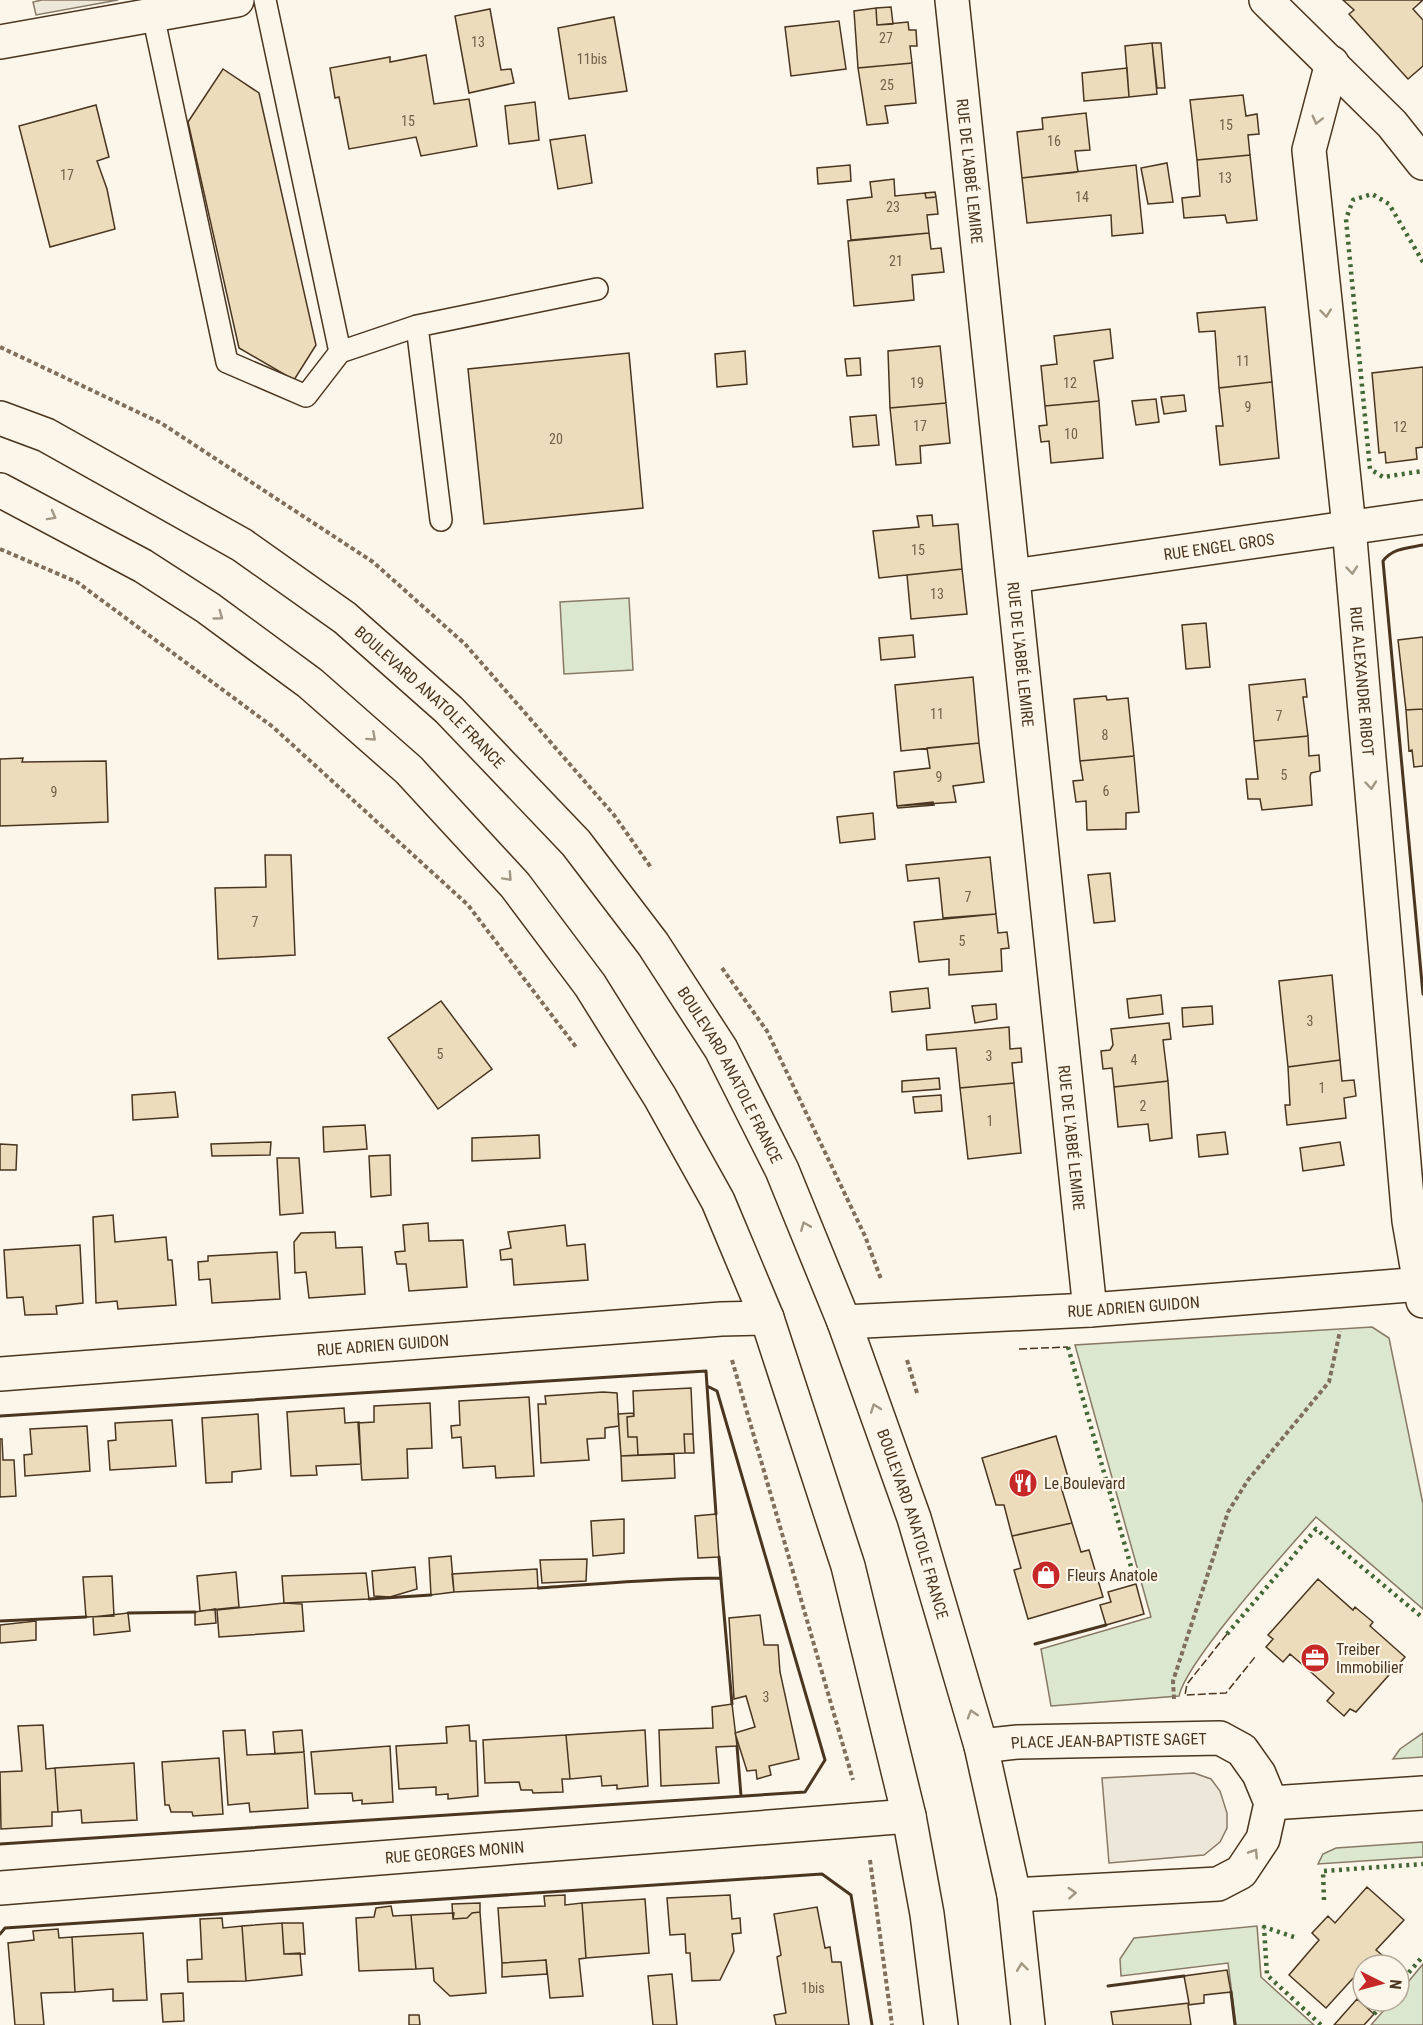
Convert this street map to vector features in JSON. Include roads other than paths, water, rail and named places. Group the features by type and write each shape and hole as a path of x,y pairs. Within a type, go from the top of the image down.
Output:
{"street":[{"path":"0,42 237,0"},
{"name":"RUE DE L'ABBÉ LEMIRE","path":"952,0 1090,1310"},
{"path":"1266,0 1392,124 1423,163"},
{"name":"RUE ALEXANDRE RIBOT","path":"1332,63 1309,150 1349,527 1409,1221 1422,1290"},
{"name":"BOULEVARD ANATOLE FRANCE","path":"0,418 46,435 242,545 345,618 449,710 568,835 652,944 721,1049 782,1170 844,1322 914,1518 981,1746 1014,1895 1028,2025"},
{"path":"0,490 143,566 208,608 310,682 409,770 508,877 590,985 660,1097 718,1201 767,1318 848,1566 909,1816 927,1914 941,2025"},
{"name":"RUE ENGEL GROS","path":"1014,576 1423,517"},
{"name":"RUE ADRIEN GUIDON","path":"844,1322 1090,1310 1341,1291 1422,1290"},
{"name":"RUE ADRIEN GUIDON","path":"0,1374 721,1319 767,1318"},
{"name":"PLACE JEAN-BAPTISTE SAGET","path":"981,1746 1018,1742 1220,1738 1242,1750 1259,1774 1271,1803"},
{"path":"1014,1895 1218,1884 1241,1872 1247,1864 1263,1839 1271,1803 1423,1793"},
{"name":"RUE GEORGES MONIN","path":"0,1888 909,1816"}],"lane":[{"path":"265,0 340,352"},
{"path":"153,15 227,362 306,396 340,352 417,326 597,289"},
{"path":"417,326 441,520"}],"place":[{"name":"Le Boulevard","path":"1023,1483"},
{"name":"Fleurs Anatole","path":"1046,1575"},
{"name":"Treiber Immobilier","path":"1315,1658"}]}
